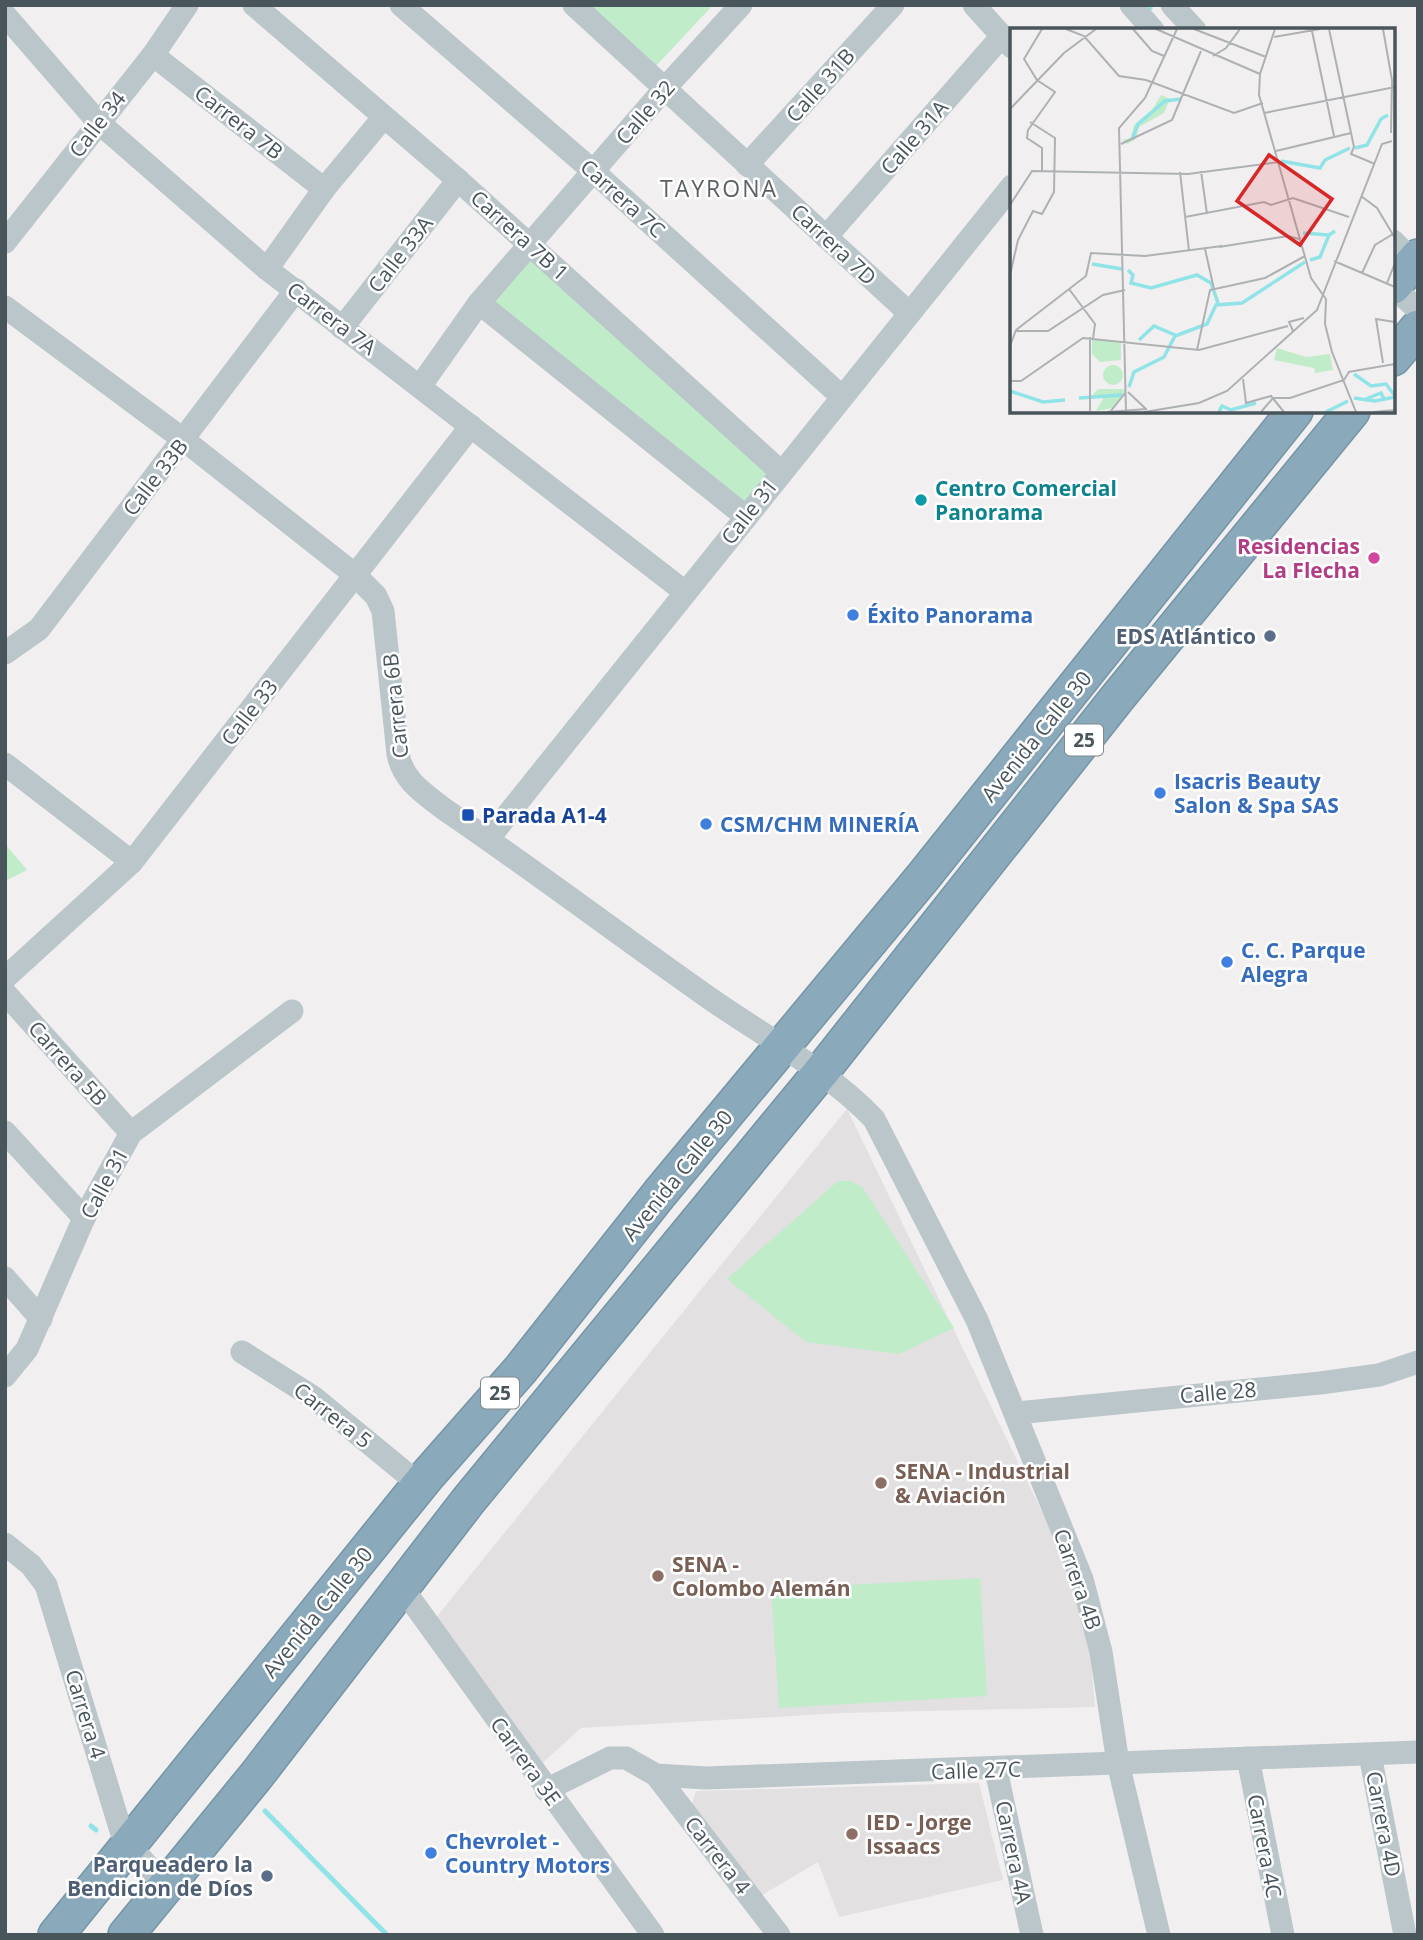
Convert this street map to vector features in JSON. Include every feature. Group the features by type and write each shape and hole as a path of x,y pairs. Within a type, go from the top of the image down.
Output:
{"highway":[{"path":"1395,356 1418,328"},
{"name":"Avenida Calle 30","path":"56,1935 420,1485 521,1369 660,1193 923,877 1293,413"},
{"name":"Avenida Calle 30","path":"126,1935 256,1776 401,1586 821,1072 1110,708 1350,413"}],"street":[{"name":"Carrera 7B 1","path":"254,5 458,180 780,471"},
{"name":"Carrera 7C","path":"401,5 593,171 841,396"},
{"name":"Carrera 7D","path":"575,5 908,313"},
{"name":"Calle 32","path":"421,386 479,303 666,87 741,5"},
{"name":"Calle 31B","path":"747,165 893,5"},
{"path":"974,5 1007,41"},
{"path":"1130,5 1151,28"},
{"path":"1172,5 1193,28"},
{"name":"Calle 34","path":"5,242 153,55 178,9"},
{"name":"Carrera 7A","path":"5,15 98,122 267,269 685,592"},
{"name":"Calle 31A","path":"826,237 1007,41"},
{"name":"Carrera 7B","path":"153,55 324,189"},
{"path":"267,269 324,189 383,118"},
{"name":"Calle 33A","path":"342,328 458,180"},
{"name":"Calle 31","path":"488,839 780,471 1010,188"},
{"path":"1405,267 1418,310"},
{"name":"Calle 33B","path":"5,653 39,629 296,290"},
{"path":"479,303 745,516"},
{"name":"Carrera 6B","path":"5,307 184,440 354,574 376,596 383,611 395,736 404,774 444,809 782,1048 821,1072"},
{"name":"Calle 33","path":"5,978 132,862 471,426"},
{"path":"5,764 132,862"},
{"name":"Carrera 5B","path":"5,993 131,1133"},
{"name":"Calle 31","path":"5,1377 27,1349 84,1218 131,1133 292,1011"},
{"name":"Carrera 4B","path":"821,1072 849,1093 874,1119 977,1320 1092,1607 1118,1763 1159,1935"},
{"path":"5,1132 84,1218"},
{"path":"5,1278 41,1319"},
{"name":"Carrera 5","path":"242,1352 313,1397 420,1485"},
{"name":"Calle 28","path":"1016,1413 1320,1383 1379,1375 1418,1362"},
{"name":"Carrera 4","path":"5,1544 31,1565 46,1585 121,1831 128,1844 166,1886"},
{"name":"Carrera 3E","path":"401,1586 653,1935"},
{"name":"Calle 27C","path":"546,1790 610,1758 626,1758 656,1775 706,1778 996,1770 1418,1752"},
{"name":"Carrera 4D","path":"1370,1755 1405,1935"},
{"name":"Carrera 4C","path":"1248,1758 1283,1935"},
{"name":"Carrera 4A","path":"996,1770 1032,1935"},
{"name":"Carrera 4","path":"656,1775 779,1935"}],"shaded area":[{"path":"847,1109 1073,1576 1091,1658 1095,1707 843,1713 581,1728 537,1768 434,1620"},
{"name":"IED - Jorge Issaacs","path":"979,1783 1003,1880 839,1917 818,1862 762,1895 691,1807 696,1791"}],"green space":[{"path":"586,5 713,5 654,68"},
{"path":"526,248 770,471 744,509 490,301"},
{"path":"5,844 27,870 5,881"},
{"path":"838,1181 851,1181 863,1188 954,1328 899,1354 806,1342 727,1279"},
{"path":"980,1578 987,1696 779,1708 771,1589"}],"waterway":[{"path":"265,1811 387,1935"},
{"path":"91,1826 96,1830"}],"place":[{"name":"Centro Comercial Panorama","path":"921,500"},
{"name":"Residencias La Flecha","path":"1374,558"},
{"name":"Éxito Panorama","path":"853,615"},
{"name":"EDS Atlántico","path":"1270,636"},
{"name":"Isacris Beauty Salon & Spa SAS","path":"1160,793"},
{"name":"Parada A1-4","path":"468,815"},
{"name":"CSM/CHM MINERÍA","path":"706,824"},
{"name":"C. C. Parque Alegra","path":"1227,962"},
{"name":"SENA - Industrial & Aviación","path":"881,1483"},
{"name":"SENA - Colombo Alemán","path":"658,1576"},
{"name":"IED - Jorge Issaacs","path":"852,1834"},
{"name":"Chevrolet - Country Motors","path":"431,1853"},
{"name":"Parqueadero la Bendicion de Díos","path":"267,1876"}],"district":[{"name":"TAYRONA","path":"719,188"}]}
